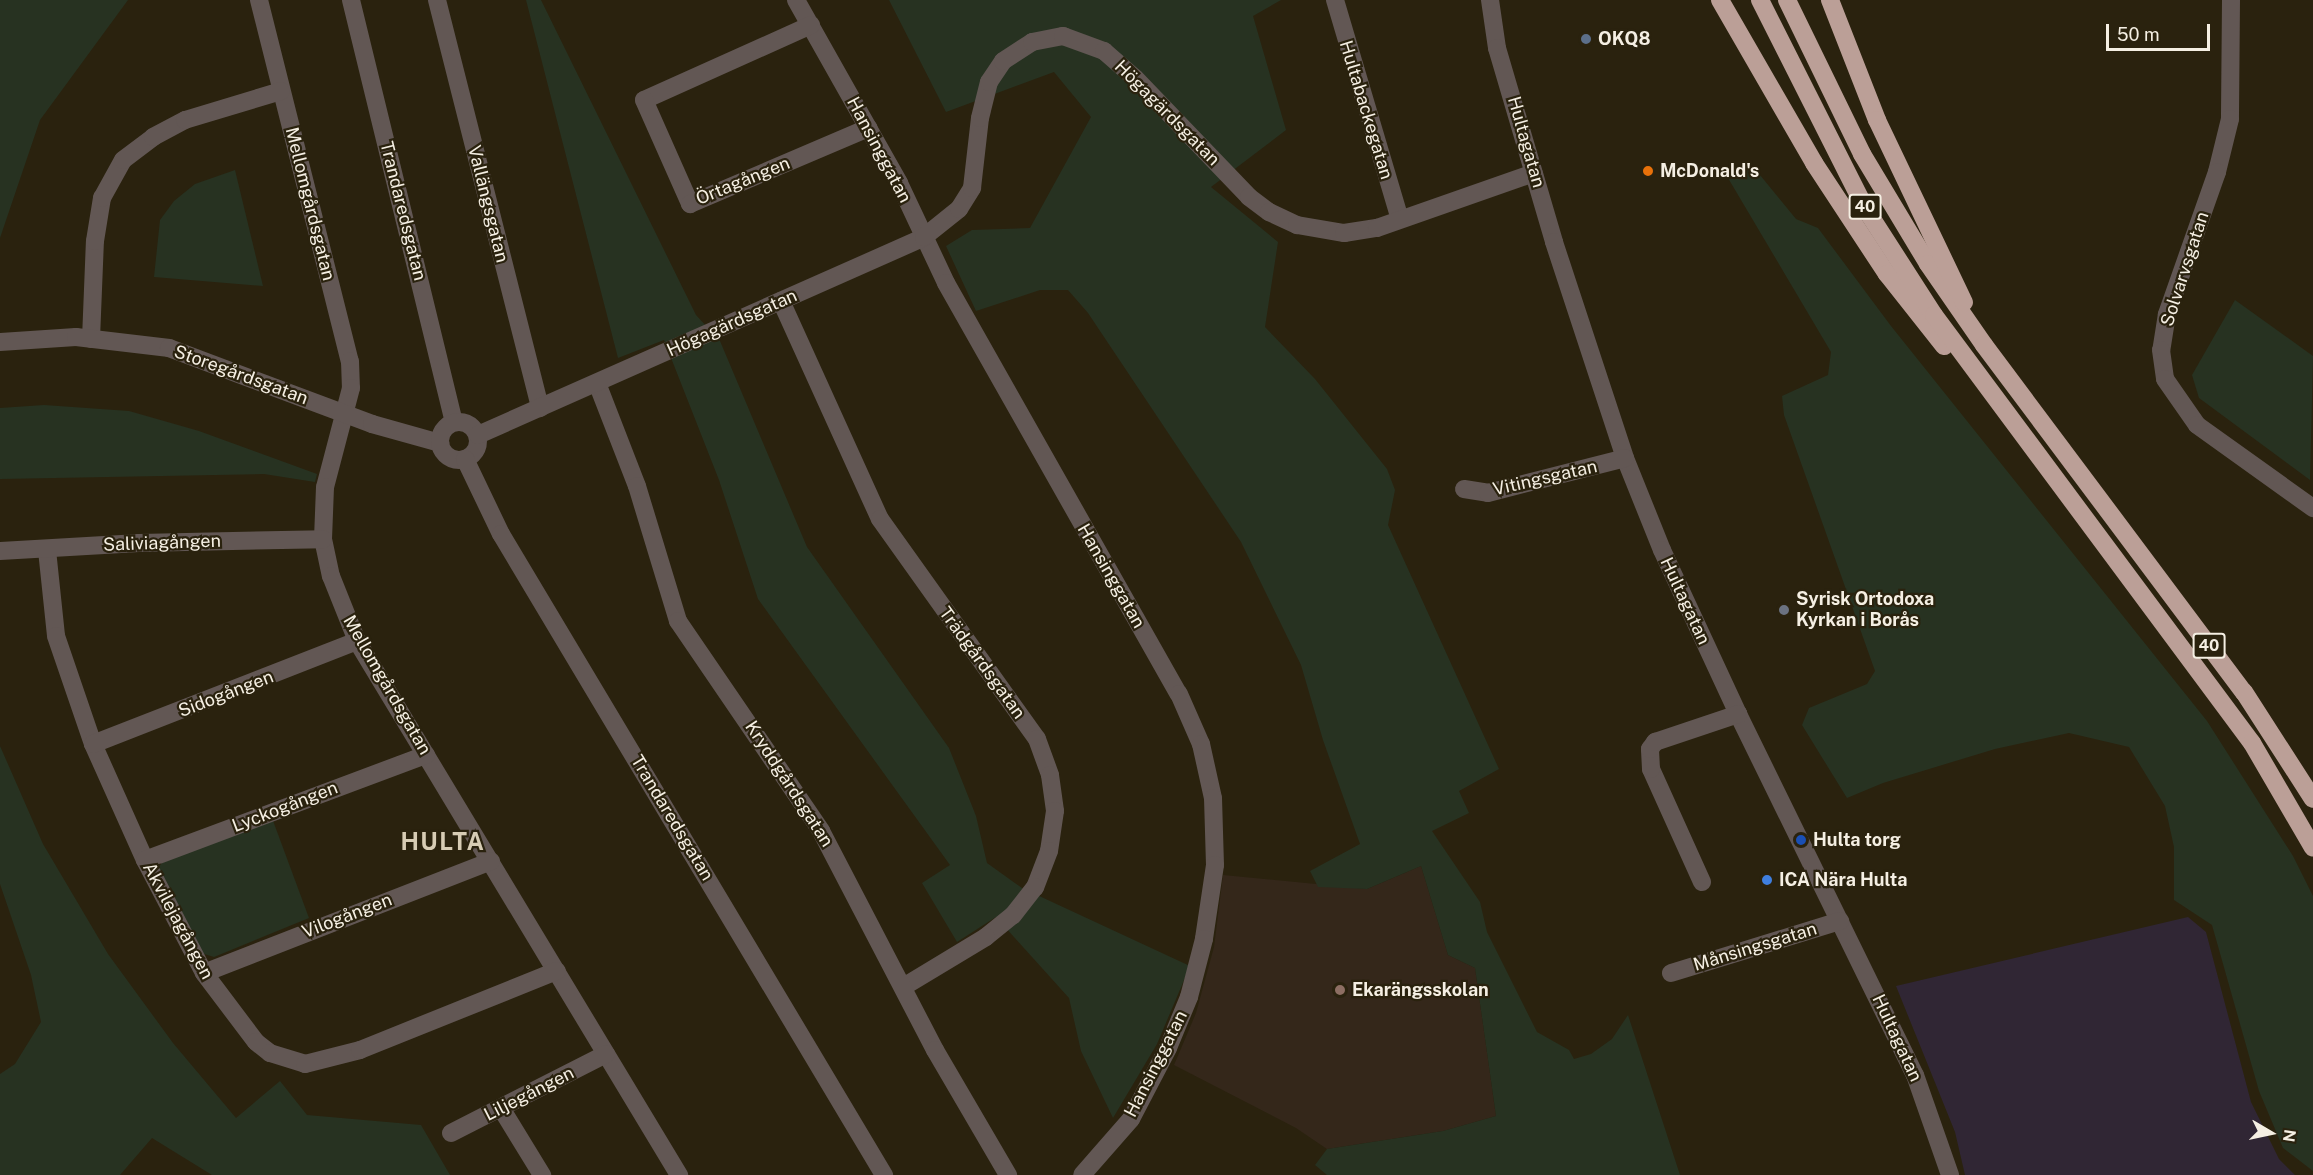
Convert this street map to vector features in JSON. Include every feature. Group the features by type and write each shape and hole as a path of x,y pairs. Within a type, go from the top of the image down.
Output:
{"highway":[{"path":"1720,0 1808,153 1887,274 1930,331 1994,400"},
{"name":"40","path":"1760,0 1865,208 1994,400 2246,734 2313,848"},
{"name":"40","path":"1787,0 1862,154 1928,264 1984,345 2244,692 2313,799"},
{"path":"1830,0 1877,120 1984,345"}],"street":[{"name":"Mellomgårdsgatan","path":"259,0 350,361 351,388 325,487 323,539 331,576 357,641 679,1175"},
{"name":"Trandaredsgatan","path":"351,0 454,422"},
{"name":"Vallängsgatan","path":"437,0 540,408"},
{"name":"Hansinggatan","path":"796,0 868,128 946,283 1179,694 1201,744 1213,798 1215,865 1204,939 1189,997 1168,1048 1131,1119 1082,1175"},
{"name":"Hultabackegatan","path":"1335,0 1400,219"},
{"name":"Hultagatan","path":"1490,0 1497,48 1534,173 1625,459 1662,550 1738,714 1930,1111 1950,1175"},
{"name":"Solvarvsgatan","path":"2231,0 2230,119 2217,172 2167,314 2161,350 2165,379 2197,425 2313,508"},
{"name":"Örtagången","path":"811,25 644,100 690,204 868,128"},
{"name":"Högagärdsgatan","path":"478,435 924,237 959,209 972,188 980,118 994,75 1003,61 1032,42 1063,36 1104,51 1269,212 1297,225 1344,233 1400,219 1534,173"},
{"path":"92,339 96,241 102,198 123,160 153,137 185,120 281,91"},
{"name":"Trädgårdsgatan","path":"781,301 880,519 1037,739 1050,775 1055,811 1049,850 1035,887 1013,915 986,937 903,987"},
{"name":"Storegårdsgatan","path":"0,342 24,338 92,339 143,344 195,356 344,413 440,443"},
{"name":"Kryddgårdsgatan","path":"597,384 638,486 678,621 821,831 903,987 1008,1175"},
{"path":"454,422 468,424 478,435 476,450 465,459 449,457 440,443 444,430 454,422"},
{"name":"Trandaredsgatan","path":"465,459 501,534 884,1175"},
{"name":"Vitingsgatan","path":"1464,489 1488,493 1625,459"},
{"name":"Saliviagången","path":"0,551 139,543 323,539"},
{"name":"Akvilejagången","path":"47,550 56,636 93,744 145,860 204,974 256,1042 270,1053 305,1064 360,1050 557,971"},
{"name":"Sidogången","path":"93,744 357,641"},
{"path":"1702,882 1651,769 1650,749 1655,742 1738,714"},
{"name":"Lyckogången","path":"145,860 426,754"},
{"name":"Vilogången","path":"204,974 491,861"},
{"name":"Månsingsgatan","path":"1671,973 1840,921"},
{"name":"Liljegången","path":"451,1133 606,1054"},
{"path":"501,1108 542,1175"}],"shaded area":[{"name":"Ekarängsskolan","path":"1421,866 1448,955 1475,968 1496,1116 1443,1131 1327,1149 1296,1128 1174,1065 1196,1013 1214,947 1223,875 1367,889"},
{"path":"2188,917 2206,932 2251,1102 2279,1159 2295,1175 1965,1175 1955,1132 1896,986"}],"green space":[{"path":"0,0 128,0 40,120 0,238"},
{"path":"526,0 541,0 696,315 720,341 807,547 949,748 976,816 987,863 1022,888 1190,966 1157,1044 1113,1118 1081,1051 1069,998 996,917 957,942 922,883 950,865 758,599 719,480 664,340 618,358"},
{"path":"889,0 1281,0 1253,16 1286,130 1211,187 1278,242 1265,327 1315,379 1387,469 1395,490 1388,525 1499,769 1459,791 1469,813 1432,831 1480,902 1487,932 1537,1032 1569,1050 1574,1059 1591,1054 1612,1039 1628,1015 1680,1175 1327,1175 1315,1165 1327,1149 1443,1131 1496,1116 1475,968 1448,955 1421,866 1367,889 1318,887 1310,871 1360,844 1323,740 1301,665 1241,542 1088,313 1068,290 1040,290 976,311 946,246 972,230 1030,228 1091,117 1054,72 946,112"},
{"path":"1747,169 1760,175 1796,219 1818,228 1891,326 2207,721 2293,856 2313,896 2313,1171 2283,1148 2259,1091 2212,925 2174,900 2174,847 2165,806 2129,747 2069,733 1995,749 1883,783 1847,798 1802,725 1809,708 1867,684 1875,671 1784,415 1782,396 1828,375 1831,352 1728,178"},
{"path":"235,170 263,286 154,277 160,220 174,201 195,184"},
{"path":"2235,300 2313,356 2310,480 2199,398 2192,375"},
{"path":"44,405 129,411 199,431 317,474 315,482 264,474 0,479 0,408"},
{"path":"0,746 43,844 108,954 173,1043 236,1118 280,1081 307,1115 421,1125 450,1175 212,1175 152,1138 120,1175 0,1175 0,1074 15,1064 41,1022 31,975 0,884"},
{"path":"272,818 309,918 214,957 201,953 155,862"}],"place":[{"name":"OKQ8","path":"1586,39"},
{"name":"McDonald's","path":"1648,171"},
{"name":"Syrisk Ortodoxa Kyrkan i Borås","path":"1784,610"},
{"name":"Hulta torg","path":"1801,840"},
{"name":"ICA Nära Hulta","path":"1767,880"},
{"name":"Ekarängsskolan","path":"1340,990"}],"district":[{"name":"HULTA","path":"443,842"}]}
